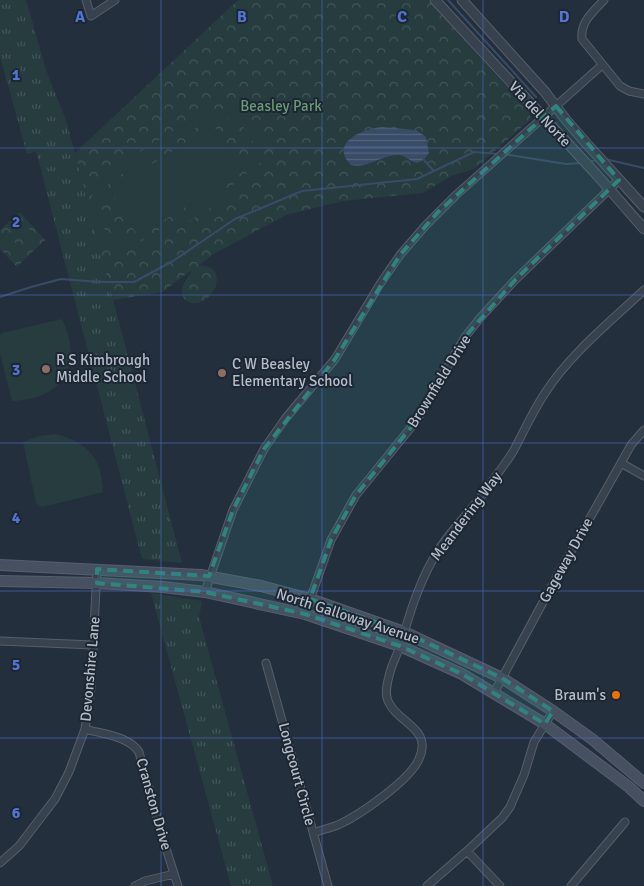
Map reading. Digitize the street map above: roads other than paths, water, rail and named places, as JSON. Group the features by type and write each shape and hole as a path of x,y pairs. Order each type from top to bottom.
{"main road":[{"name":"North Galloway Avenue","path":"3,565 210,576 310,599 404,632 502,678 592,739 642,781"},
{"path":"2,581 3,565"},
{"name":"North Galloway Avenue","path":"2,581 97,583 205,592 305,614 400,646 462,674 545,724 632,789 644,801"},
{"path":"632,789 642,781"}],"street":[{"path":"86,0 91,16 114,0"},
{"name":"Via del Norte","path":"435,0 597,174 644,229"},
{"path":"604,0 584,21 581,31 584,44 620,86 629,91 644,94"},
{"name":"Via del Norte","path":"465,1 546,92 586,143 644,207"},
{"path":"205,592 233,510 264,449 285,419 335,359 400,254 438,212 517,139 602,65"},
{"name":"Brownfield Drive","path":"305,614 331,540 356,495 417,420 466,337 480,318 516,279 619,180"},
{"name":"Meandering Way","path":"313,833 337,826 364,810 406,776 420,758 424,746 420,734 392,708 386,690 390,670 400,646 413,602 428,566 442,544 487,490 512,452 545,393 560,373 580,351 644,290"},
{"name":"Gageway Drive","path":"494,693 631,445 644,430"},
{"path":"621,463 644,476"},
{"name":"Devonshire Lane","path":"0,863 19,846 55,799 69,772 85,730 91,688 97,569"},
{"path":"0,641 93,645"},
{"name":"Longcourt Circle","path":"266,662 328,886"},
{"path":"427,886 467,850 510,807 524,775 534,742 553,711"},
{"name":"Cranston Drive","path":"85,730 126,740 136,746 178,886"},
{"path":"571,886 625,822"},
{"path":"467,850 500,886"},
{"path":"135,886 144,881 174,874"}],"water":[{"path":"382,127 416,130 426,137 429,153 424,159 416,163 402,155 398,155 386,157 369,164 351,165 345,157 346,143 358,134"}],"waterway":[{"path":"448,0 536,97"},
{"path":"0,297 61,279 134,282 173,261 235,219 302,191 417,179 474,152 499,154"},
{"path":"504,154 566,164 581,163"},
{"path":"423,159 434,171"},
{"path":"605,159 644,168"},
{"path":"588,162 598,160"}],"place":[{"name":"R S Kimbrough Middle School","path":"46,369"},
{"name":"C W Beasley Elementary School","path":"222,373"},
{"name":"Braum's","path":"616,695"}],"park label":[{"name":"Beasley Park","path":"281,106"}]}
